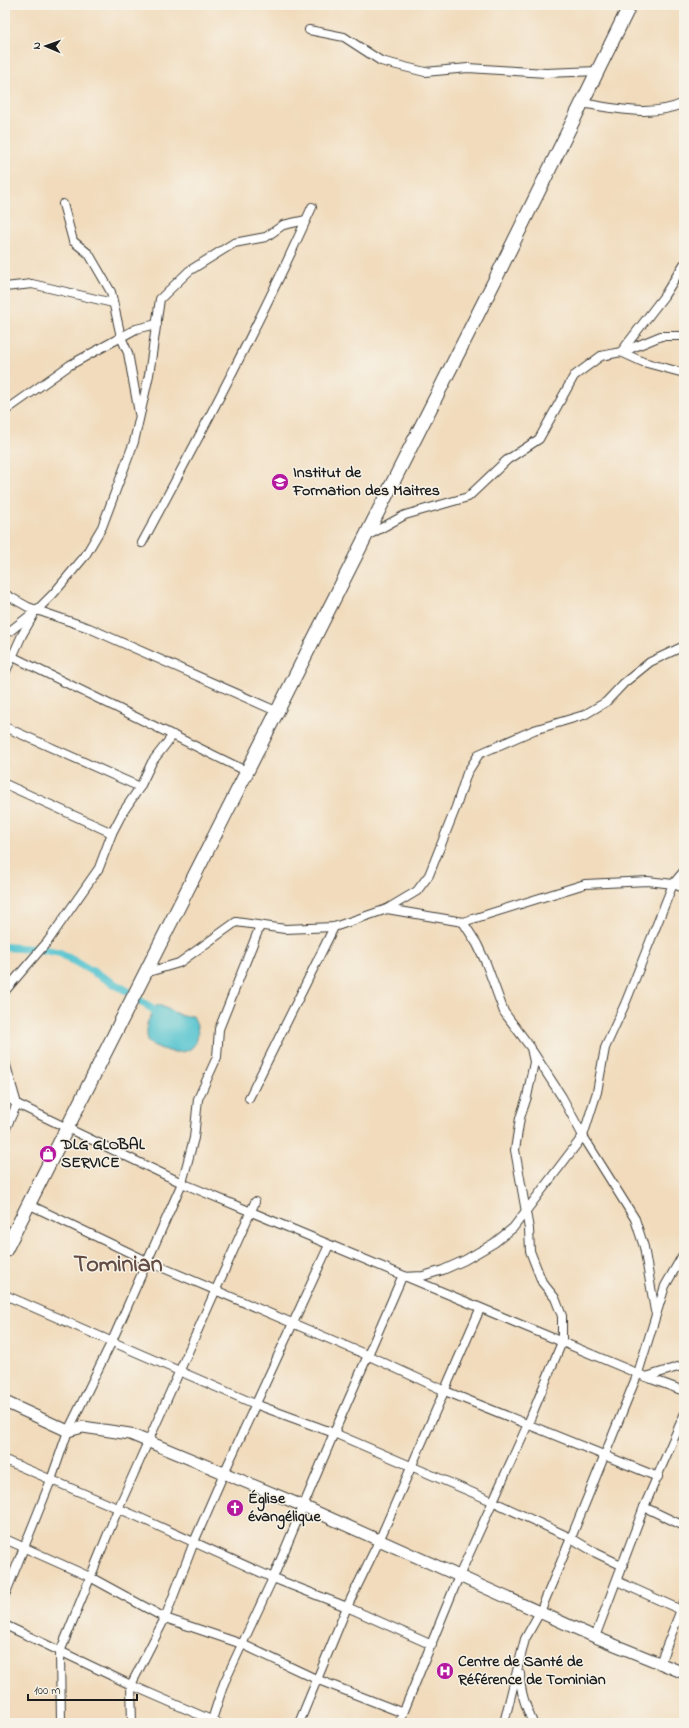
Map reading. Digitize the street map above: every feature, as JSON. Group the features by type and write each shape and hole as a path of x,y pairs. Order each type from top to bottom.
{"main road":[{"path":"5,1251 195,876 276,711 495,280 580,104 630,5"}],"street":[{"path":"309,30 344,37 381,61 425,72 468,68 546,73 598,71"},
{"path":"580,104 647,112 670,109 684,103"},
{"path":"63,204 72,241 89,254 111,292 121,337 128,353 140,415"},
{"path":"142,543 199,438 284,269 312,207"},
{"path":"5,633 10,631 37,610 85,556 102,527 134,442 158,324 160,299 189,271 234,243 266,237 283,226 306,220"},
{"path":"621,352 664,296 684,264"},
{"path":"5,287 32,284 113,303"},
{"path":"5,411 70,365 136,329 158,324"},
{"path":"363,539 405,515 468,497 507,460 539,439 574,376 601,356 621,352 661,336 684,336"},
{"path":"621,352 643,362 684,373"},
{"path":"5,594 37,610 89,628 276,711"},
{"path":"5,673 9,654 37,610"},
{"path":"145,973 179,963 236,922 285,929 334,926 387,909 417,891 429,875 456,807 467,773 479,754 534,730 584,715 606,702 624,683 650,662 684,646"},
{"path":"9,654 246,771"},
{"path":"5,727 140,787"},
{"path":"5,991 48,941 99,868 112,833 140,787 152,762 173,735"},
{"path":"5,784 112,833"},
{"path":"402,1277 422,1276 443,1270 465,1260 494,1243 513,1228 583,1136 597,1092 605,1048 625,1004 673,884 684,871"},
{"path":"387,909 463,922 585,884 648,881 673,884 684,888"},
{"path":"463,922 483,956 504,1012 531,1048 562,1097 583,1136 635,1219 644,1247 656,1314"},
{"path":"5,1595 51,1480 68,1431 112,1341 182,1183 194,1138 198,1099 216,1057 219,1029 260,926"},
{"path":"249,1098 334,926"},
{"path":"399,1723 459,1576 528,1424 562,1342 562,1316 555,1298 542,1282 530,1251 530,1229 515,1150 520,1118 527,1097 534,1062 531,1048"},
{"path":"5,1062 17,1104 5,1130"},
{"path":"5,1095 17,1104 182,1183 402,1277 646,1377 684,1391"},
{"path":"61,1723 60,1652 118,1508 255,1202"},
{"path":"28,1204 147,1261 216,1289 445,1391 658,1478"},
{"path":"132,1723 131,1685 165,1618 194,1542 224,1473 329,1245"},
{"path":"504,1723 519,1668 525,1639 540,1612 638,1373 665,1286 684,1253"},
{"path":"5,1625 60,1652 213,1722 224,1683 273,1578 302,1506 402,1277"},
{"path":"5,1295 255,1404 334,1433 492,1501 571,1538 596,1553 623,1566"},
{"path":"299,1723 347,1607 380,1541 410,1467 445,1391 480,1309"},
{"path":"646,1377 684,1366"},
{"path":"5,1402 68,1431 83,1428 130,1434 302,1506 595,1637 684,1673"},
{"path":"595,1637 644,1507 658,1478 684,1415"},
{"path":"5,1460 118,1508 273,1578 347,1607 432,1645"},
{"path":"644,1507 684,1526"},
{"path":"5,1539 90,1577 165,1618 242,1644 316,1679 403,1713"},
{"path":"617,1581 683,1604 660,1663"},
{"path":"519,1668 520,1687 533,1723"}],"water":[{"path":"157,1004 182,1016 193,1016 198,1033 195,1044 192,1048 187,1051 171,1052 147,1042 147,1023"}],"waterway":[{"path":"5,947 46,950 60,953 127,991"},
{"path":"139,1000 157,1012"}],"place":[{"name":"Institut de Formation des Maitres","path":"280,482"},
{"name":"DLG GLOBAL SERVICE","path":"48,1154"},
{"name":"Église évangélique","path":"235,1508"},
{"name":"Centre de Santé de Référence de Tominian","path":"445,1671"}],"district":[{"name":"Tominian","path":"118,1265"}]}
